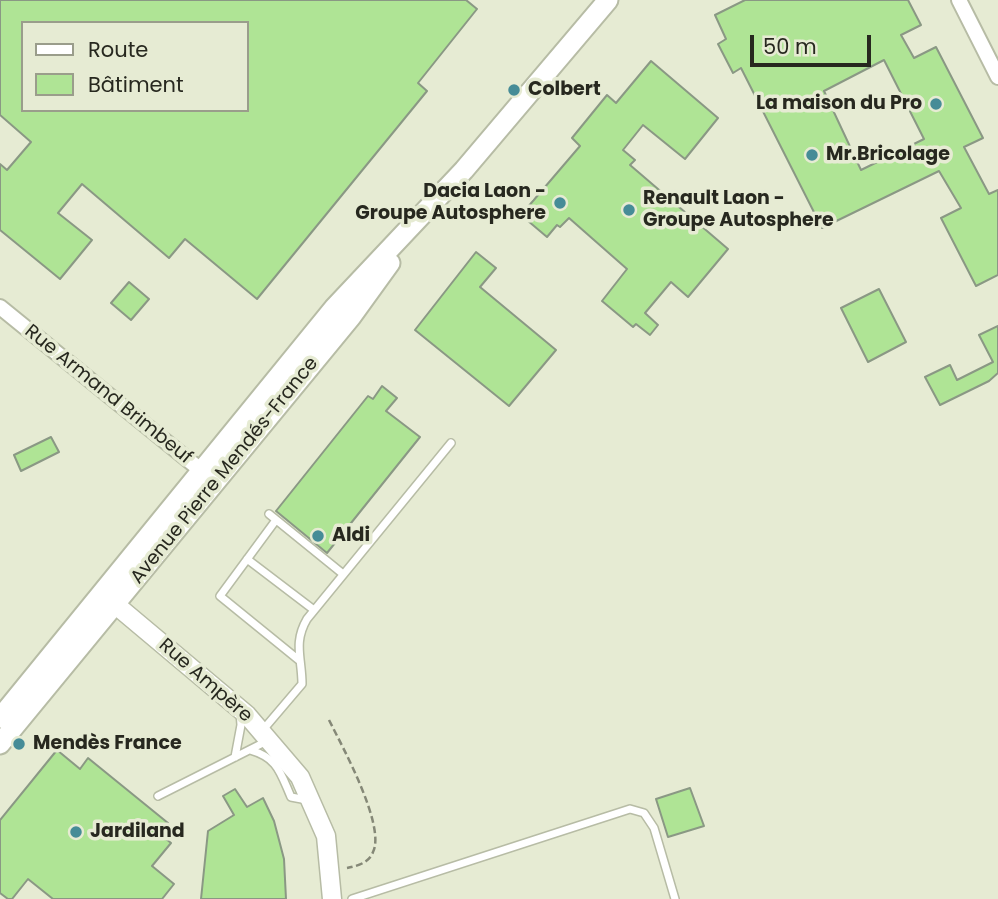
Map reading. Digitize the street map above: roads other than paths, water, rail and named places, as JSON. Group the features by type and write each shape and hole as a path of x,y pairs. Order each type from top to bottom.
{"main road":[{"name":"Avenue Pierre Mendés-France","path":"0,718 105,603 209,477 351,317 442,192 464,170 608,0"},
{"name":"Avenue Pierre Mendés-France","path":"0,744 105,603"}],"street":[{"path":"958,0 998,77"},
{"name":"Rue Armand Brimbeuf","path":"0,307 209,477"},
{"name":"Rue Ampère","path":"105,603 239,708 300,777 326,836 332,899"}],"lane":[{"path":"158,796 249,750 265,736 302,684 300,632 314,610 451,443"},
{"path":"300,661 220,596 273,517 344,575"},
{"path":"247,558 314,610"},
{"path":"235,757 241,725 239,708"},
{"path":"249,750 266,755 279,771 291,797 311,801"},
{"path":"352,899 630,809 644,813 654,828 675,899"}],"place":[{"name":"Colbert","path":"514,90"},
{"name":"La maison du Pro","path":"936,104"},
{"name":"Mr.Bricolage","path":"812,155"},
{"name":"Dacia Laon - Groupe Autosphere","path":"560,203"},
{"name":"Renault Laon - Groupe Autosphere","path":"629,210"},
{"name":"Aldi","path":"318,536"},
{"name":"Mendès France","path":"19,744"},
{"name":"Jardiland","path":"76,832"}]}
